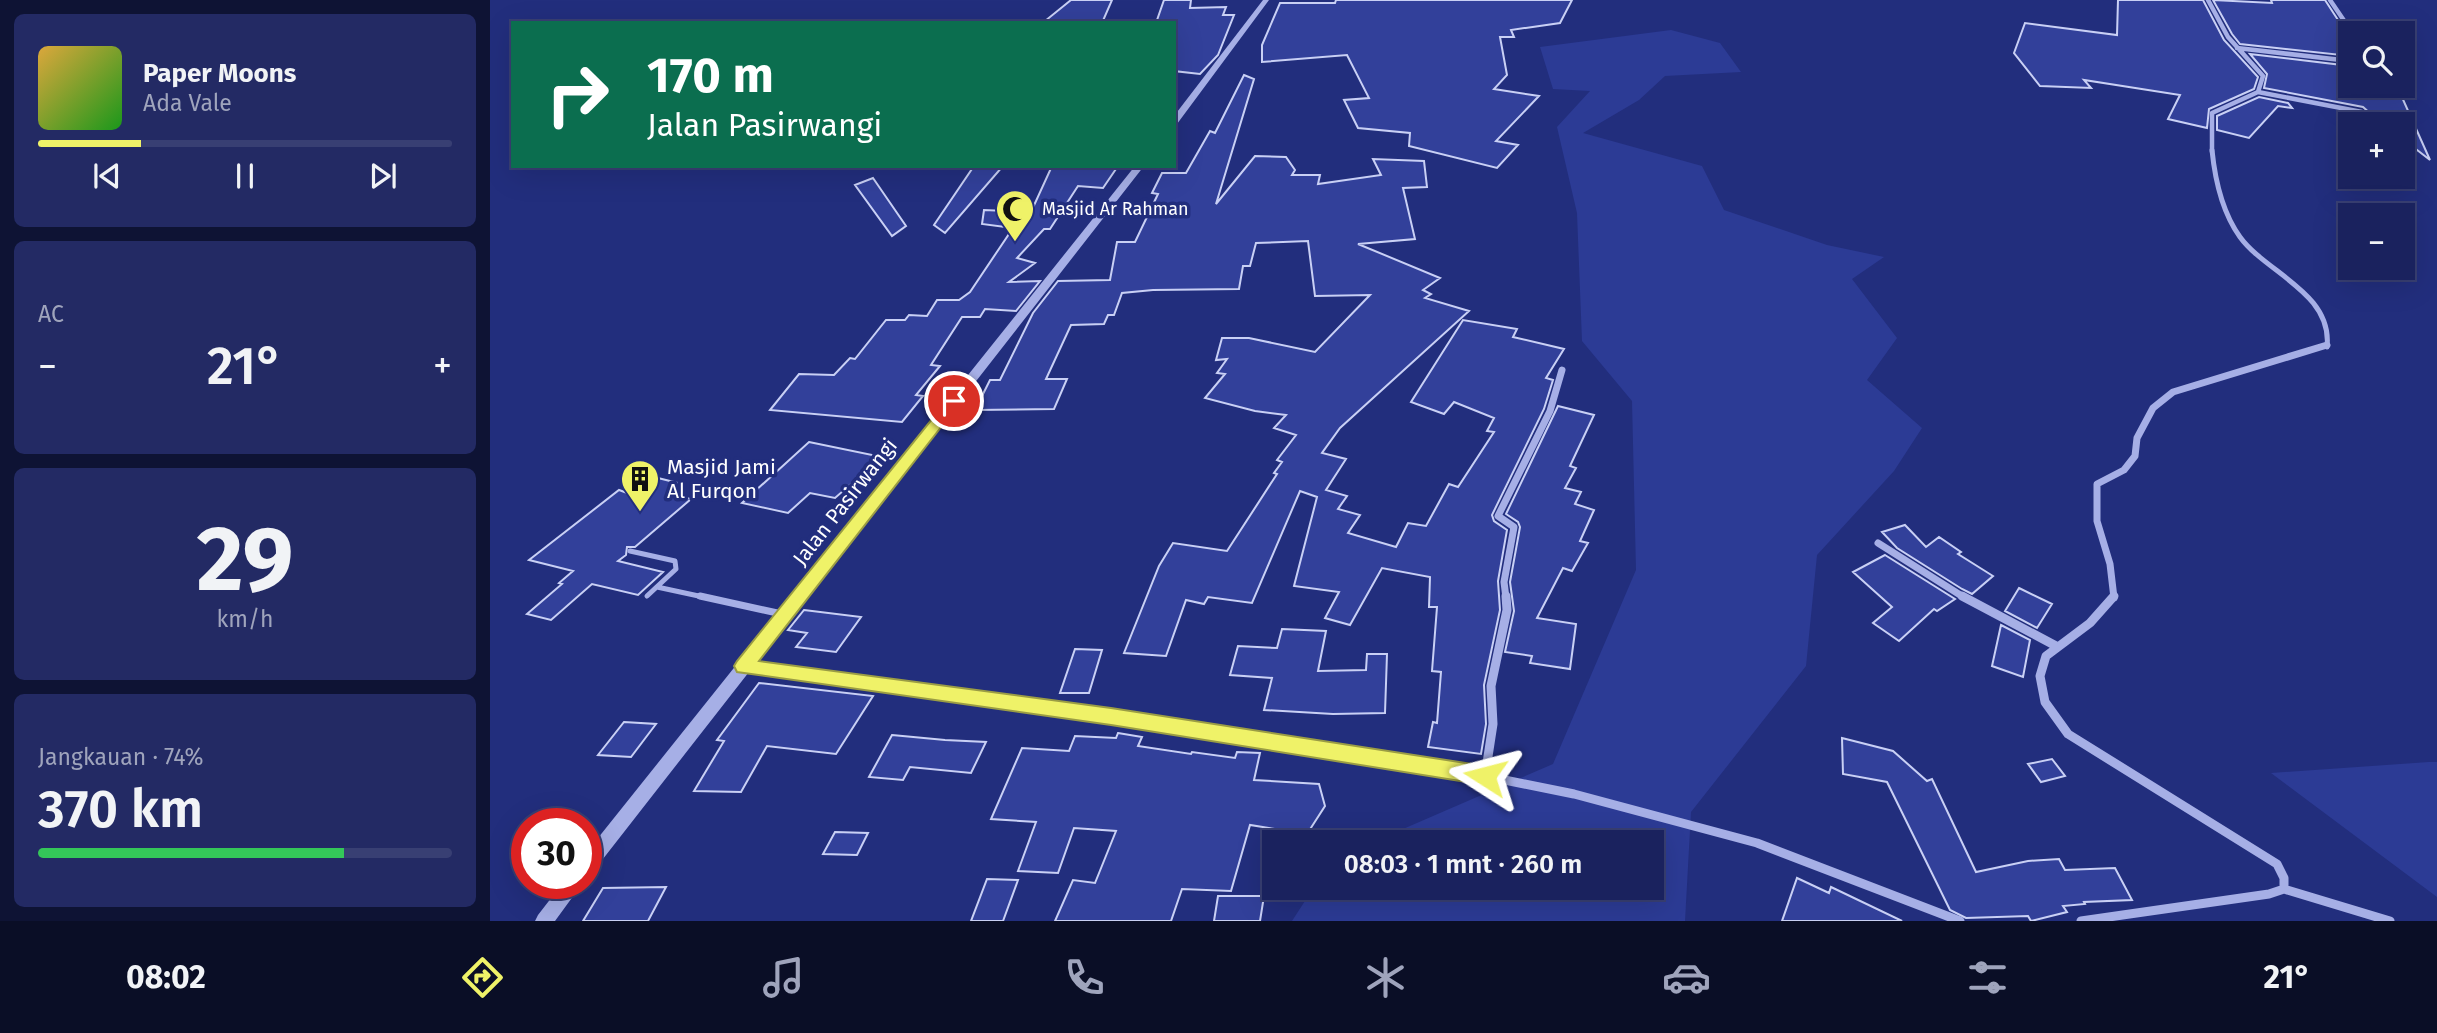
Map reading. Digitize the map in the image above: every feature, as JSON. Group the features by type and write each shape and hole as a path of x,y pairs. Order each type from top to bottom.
{"street":[{"path":"1176,119 1266,0"},
{"path":"2208,0 2228,37 2263,76 2258,92"},
{"path":"2330,0 2344,21"},
{"path":"2237,48 2338,60"},
{"path":"2284,889 2284,878 2277,864 2068,734 2045,702 2040,676 2046,656 2090,623 2114,599 2109,564 2096,521 2097,484 2124,470 2135,456 2137,438 2153,408 2173,393 2327,346 2330,338 2320,315 2289,278 2240,239 2228,218 2211,157 2208,132 2212,113 2258,92 2362,111"},
{"name":"Jalan Pasirwangi","path":"602,847 1138,168"},
{"path":"1485,776 1493,724 1491,686 1507,610 1504,582 1514,527 1497,516 1550,411 1562,370"},
{"path":"1878,543 1965,598 2058,647"},
{"path":"744,666 1107,715 1485,776 1574,794 1757,844 1960,921"},
{"path":"2081,921 2269,894 2284,889 2390,921"},
{"path":"544,921 561,899"}],"lane":[{"path":"630,551 675,561 676,569 647,596"},
{"path":"657,587 785,615"}],"shaded area":[{"path":"1671,30 1720,43 1741,72 1665,76 1639,100 1583,133 1702,166 1724,210 1827,245 1884,257 1852,279 1897,338 1867,380 1922,428 1894,471 1817,555 1806,666 1691,812 1685,921 1292,921 1306,900 1664,900 1664,830 1401,830 1553,764 1636,570 1632,401 1582,341 1577,213 1557,127 1590,91 1553,89 1540,47"},
{"path":"2429,762 2437,762 2437,897 2271,773"}],"building":[{"path":"1071,0 1112,0 1103,21 1045,21"},
{"path":"1164,0 1191,0 1190,8 1226,7 1223,15 1234,15 1218,55 1200,74 1176,71 1176,21 1157,21"},
{"path":"1336,0 1572,0 1560,23 1511,30 1514,37 1500,37 1507,75 1494,89 1539,96 1496,141 1518,145 1497,168 1409,146 1410,133 1358,128 1344,100 1369,98 1347,55 1262,62 1262,45 1280,3 1335,3"},
{"path":"2118,0 2203,0 2224,40 2258,77 2254,89 2209,109 2207,128 2168,119 2180,95 2084,80 2091,88 2040,86 2014,53 2025,23 2117,35"},
{"path":"2213,0 2272,3 2271,0 2325,0 2339,21 2338,55 2240,44"},
{"path":"2250,54 2338,65 2338,98 2402,98 2409,112 2369,112 2363,107 2264,88 2267,74"},
{"path":"1244,75 1254,79 1216,204 1255,156 1286,157 1295,170 1292,175 1320,175 1318,184 1381,175 1373,159 1424,161 1427,187 1403,188 1415,239 1358,244 1440,278 1423,290 1431,294 1425,298 1469,311 1340,428 1322,453 1346,459 1326,490 1347,496 1338,509 1360,515 1348,533 1396,547 1408,523 1426,526 1449,484 1458,487 1494,432 1487,431 1494,418 1454,402 1444,414 1411,402 1463,320 1517,329 1513,337 1564,349 1546,378 1553,380 1544,409 1492,515 1494,521 1507,530 1498,581 1500,610 1484,685 1486,724 1481,754 1428,747 1433,722 1437,723 1441,672 1432,671 1437,607 1429,607 1430,577 1382,568 1350,625 1325,618 1339,592 1294,586 1317,497 1300,491 1252,603 1208,597 1204,604 1186,600 1166,656 1124,653 1159,566 1173,543 1227,551 1277,474 1274,473 1282,462 1277,460 1296,435 1274,428 1286,415 1255,411 1205,398 1225,374 1217,373 1227,359 1216,360 1222,338 1249,338 1315,352 1370,295 1315,296 1308,241 1256,243 1250,266 1243,266 1239,289 1122,293 1114,315 1108,315 1104,324 1071,325 1046,379 1067,379 1054,409 975,410 990,380 1000,380 1033,313 1058,281 1110,280 1117,242 1135,242 1158,194 1152,193 1162,173 1186,173 1210,131 1215,133"},
{"path":"2259,97 2288,103 2292,108 2278,106 2249,138 2217,130 2217,116"},
{"path":"2415,126 2430,160 2415,148"},
{"path":"973,168 1001,168 945,233 934,225"},
{"path":"1051,168 1117,168 1103,188 1078,186 1050,229 1044,229 1017,258 1035,263 1009,282 1040,281 1016,311 985,309 980,317 962,317 931,365 940,366 916,395 923,396 902,422 770,410 799,374 834,375 850,358 855,359 886,320 905,320 909,315 927,316 937,300 959,300 970,292 1013,228 982,224 984,210 1031,212"},
{"path":"873,178 906,226 892,236 855,185"},
{"path":"1558,406 1594,415 1570,466 1576,468 1565,488 1581,492 1575,504 1594,510 1580,541 1588,543 1572,571 1563,568 1537,618 1576,624 1570,669 1530,663 1532,656 1505,652 1514,611 1510,582 1520,527 1518,522 1506,514"},
{"path":"809,442 882,457 835,498 810,493 788,513 742,503"},
{"path":"658,478 682,484 670,494 691,499 635,547 627,547 626,555 618,561 663,572 638,595 592,584 551,620 527,614 573,571 529,560 619,490 630,494 639,486 646,488"},
{"path":"1905,525 1926,547 1939,537 1961,552 1958,554 1993,576 1972,594 1962,589 1897,548 1882,532"},
{"path":"1885,555 1955,599 1937,611 1934,609 1899,641 1873,623 1892,607 1853,572"},
{"path":"2019,588 2052,604 2037,628 2005,611"},
{"path":"804,610 861,617 836,652 796,647 807,633 788,630"},
{"path":"2001,625 2030,640 2023,677 1992,666"},
{"path":"1282,629 1326,631 1318,671 1366,670 1367,654 1387,654 1385,713 1333,714 1264,710 1272,678 1230,675 1238,646 1277,648"},
{"path":"1075,649 1102,650 1089,693 1060,693"},
{"path":"759,683 873,696 836,754 767,746 741,792 694,791 724,741 717,740"},
{"path":"624,722 656,724 631,757 598,755"},
{"path":"1118,733 1142,737 1138,746 1191,754 1235,758 1237,752 1260,753 1254,780 1319,784 1325,806 1310,830 1282,830 1250,825 1231,891 1182,889 1171,921 1055,921 1073,880 1095,883 1116,831 1074,828 1058,873 1018,871 1036,822 991,819 1022,748 1069,751 1075,736 1116,738"},
{"path":"892,735 986,742 971,773 910,767 903,780 869,777"},
{"path":"1842,738 1893,751 1927,781 1932,779 1976,872 2028,861 2059,859 2065,870 2115,868 2132,900 2084,902 2085,904 2063,906 2067,912 2031,921 2028,916 1966,918 1950,910 1887,782 1843,774"},
{"path":"2052,759 2065,776 2041,782 2028,764"},
{"path":"835,832 868,833 857,855 823,854"},
{"path":"1797,878 1829,893 1831,887 1902,921 1782,921"},
{"path":"987,879 1018,880 1003,921 971,921"},
{"path":"666,887 648,921 583,921 596,899 602,899 603,888"},
{"path":"1218,896 1262,896 1260,921 1214,921"}],"place":[{"name":"Masjid Ar Rahman","path":"1015,243"},
{"name":"Masjid Jami Al Furqon","path":"640,513"}],"route":[{"path":"954,401 744,666 1111,716 1485,776"}]}
